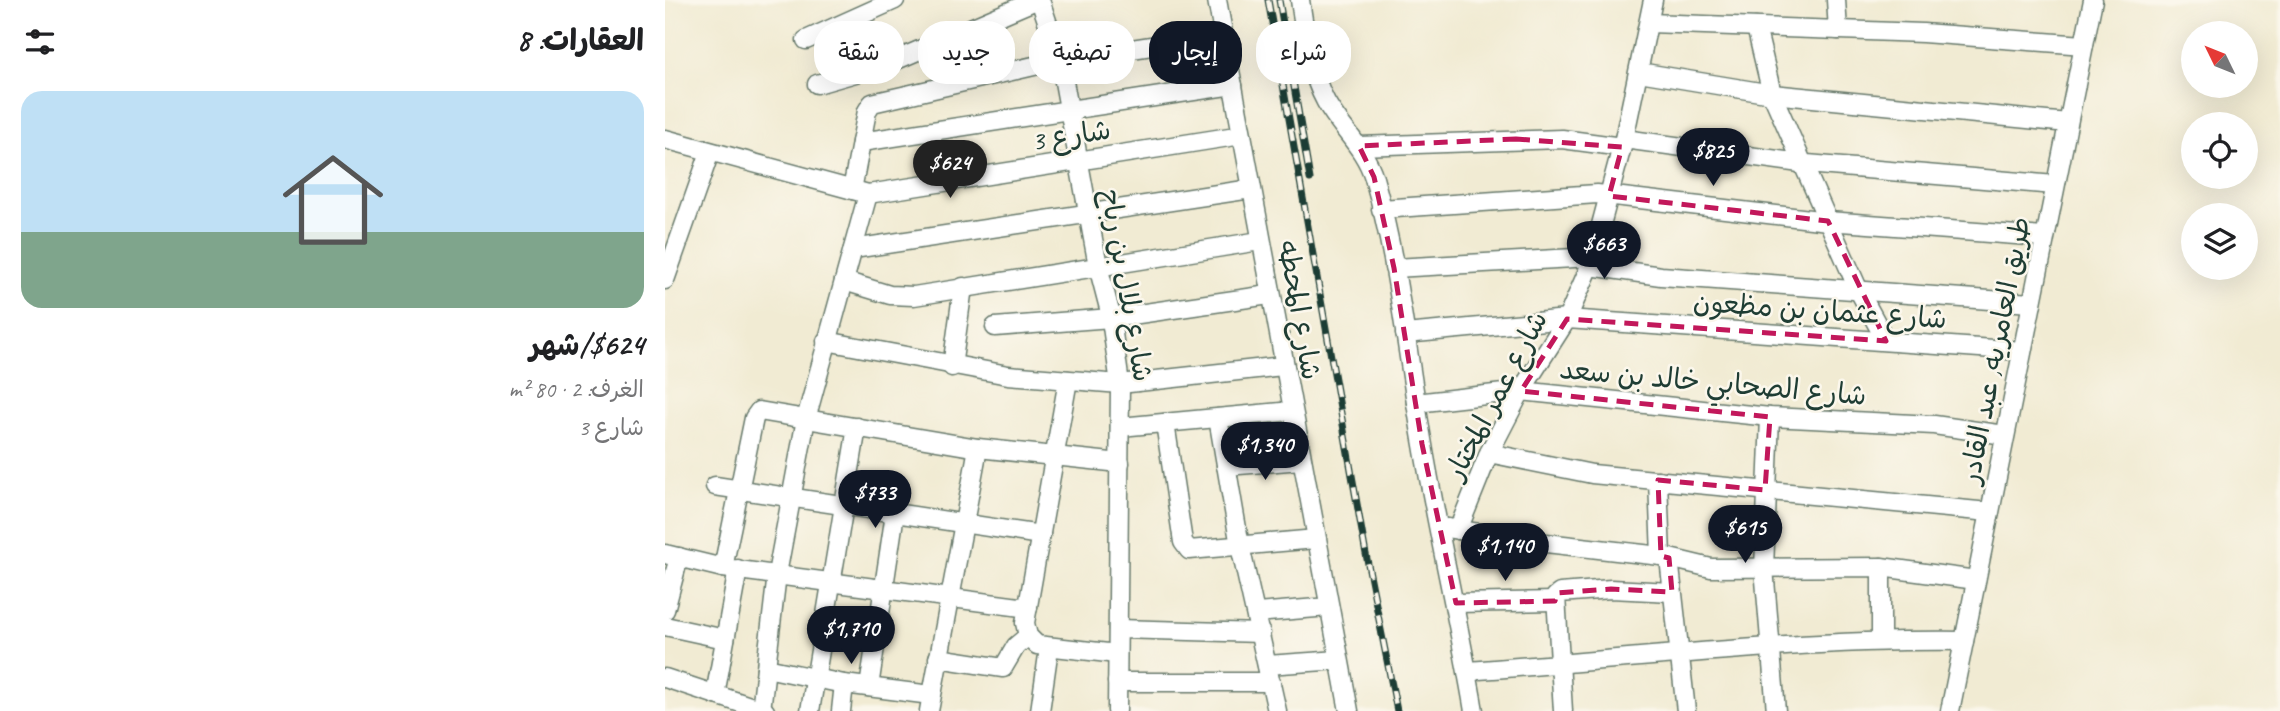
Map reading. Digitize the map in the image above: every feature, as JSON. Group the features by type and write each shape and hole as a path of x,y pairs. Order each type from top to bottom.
{"street":[{"path":"806,40 895,0"},
{"path":"904,57 1038,0"},
{"name":"شارع بلال بن رباح","path":"1038,0 1046,21"},
{"name":"شارع المحطه","path":"1217,0 1221,21"},
{"path":"1300,0 1318,83 1334,115 1359,146 1374,177 1394,268 1416,403 1449,528 1456,603 1474,711"},
{"name":"شارع عمر المختار","path":"1449,528 1521,391 1567,319 1591,262 1623,143 1653,0"},
{"path":"1836,0 1837,30"},
{"name":"طريق العامريه, عبد القادر","path":"1950,711 2093,0"},
{"path":"1649,23 1837,30 2084,45"},
{"path":"1756,27 1772,94 1859,291 1886,341"},
{"path":"665,678 763,710 777,574 806,418 853,249 860,192 861,142 867,111 872,103 1029,67"},
{"path":"1639,72 1772,94 2068,123"},
{"name":"شارع بلال بن رباح","path":"1064,84 1098,266 1111,318 1120,384 1117,711"},
{"path":"861,142 1233,85"},
{"name":"شارع المحطه","path":"1233,85 1269,295 1349,711"},
{"name":"شارع 3","path":"665,139 860,192 1242,135"},
{"path":"1359,146 1562,139 2055,185"},
{"path":"665,280 710,152"},
{"path":"853,249 1251,189"},
{"path":"1381,209 1586,194 1828,221 2045,237"},
{"path":"844,281 890,295 914,296 1260,241"},
{"path":"1394,268 1591,262 1661,276 2031,303"},
{"path":"952,367 963,287"},
{"path":"995,327 1111,318 1269,295"},
{"name":"شارع عثمان بن مظعون","path":"1405,334 1567,319 2022,351"},
{"path":"826,341 952,367 1120,384 1283,366"},
{"path":"1068,380 1025,623 1028,636 1037,645 1117,654"},
{"name":"شارع الصحابي خالد بن سعد","path":"1416,403 1521,391 1770,417 1934,425 2005,435"},
{"path":"715,695 725,639 739,490 756,414 764,411 978,448 1120,463"},
{"path":"1120,427 1291,411"},
{"path":"1770,417 1764,568 1776,711"},
{"path":"1218,418 1240,546 1277,711"},
{"path":"1165,423 1185,547 1193,551 1316,539"},
{"path":"810,711 817,679 829,580 857,427"},
{"path":"766,668 869,687 930,703 978,448"},
{"path":"1489,453 1567,470 1989,512"},
{"path":"1227,467 1301,460"},
{"path":"1657,480 1686,711"},
{"path":"715,486 1041,535"},
{"path":"869,687 895,513"},
{"path":"1449,528 1537,542 1665,557 1711,568 1881,567 1976,580"},
{"path":"665,610 672,556 730,569 1028,608"},
{"path":"1881,567 1881,640"},
{"path":"1563,711 1555,601 1560,593 1672,592"},
{"path":"1456,603 1555,601"},
{"path":"1257,613 1329,607"},
{"path":"665,626 725,639"},
{"path":"1118,629 1261,633"},
{"path":"937,658 1003,668 1016,646 1028,636"},
{"path":"1468,671 1770,645 1881,640 1964,641"},
{"path":"1040,711 1049,648"},
{"path":"1117,682 1269,673 1339,660"},
{"path":"841,711 844,684"}],"highlighted area":[{"path":"1516,139 1622,147 1609,196 1828,221 1886,341 1567,319 1521,391 1770,417 1765,490 1658,480 1661,556 1669,558 1672,592 1611,589 1557,593 1555,601 1456,603 1422,444 1394,268 1374,177 1359,146"}],"railway":[{"path":"1268,0 1365,549 1397,711"},
{"path":"1279,0 1310,179"}]}
